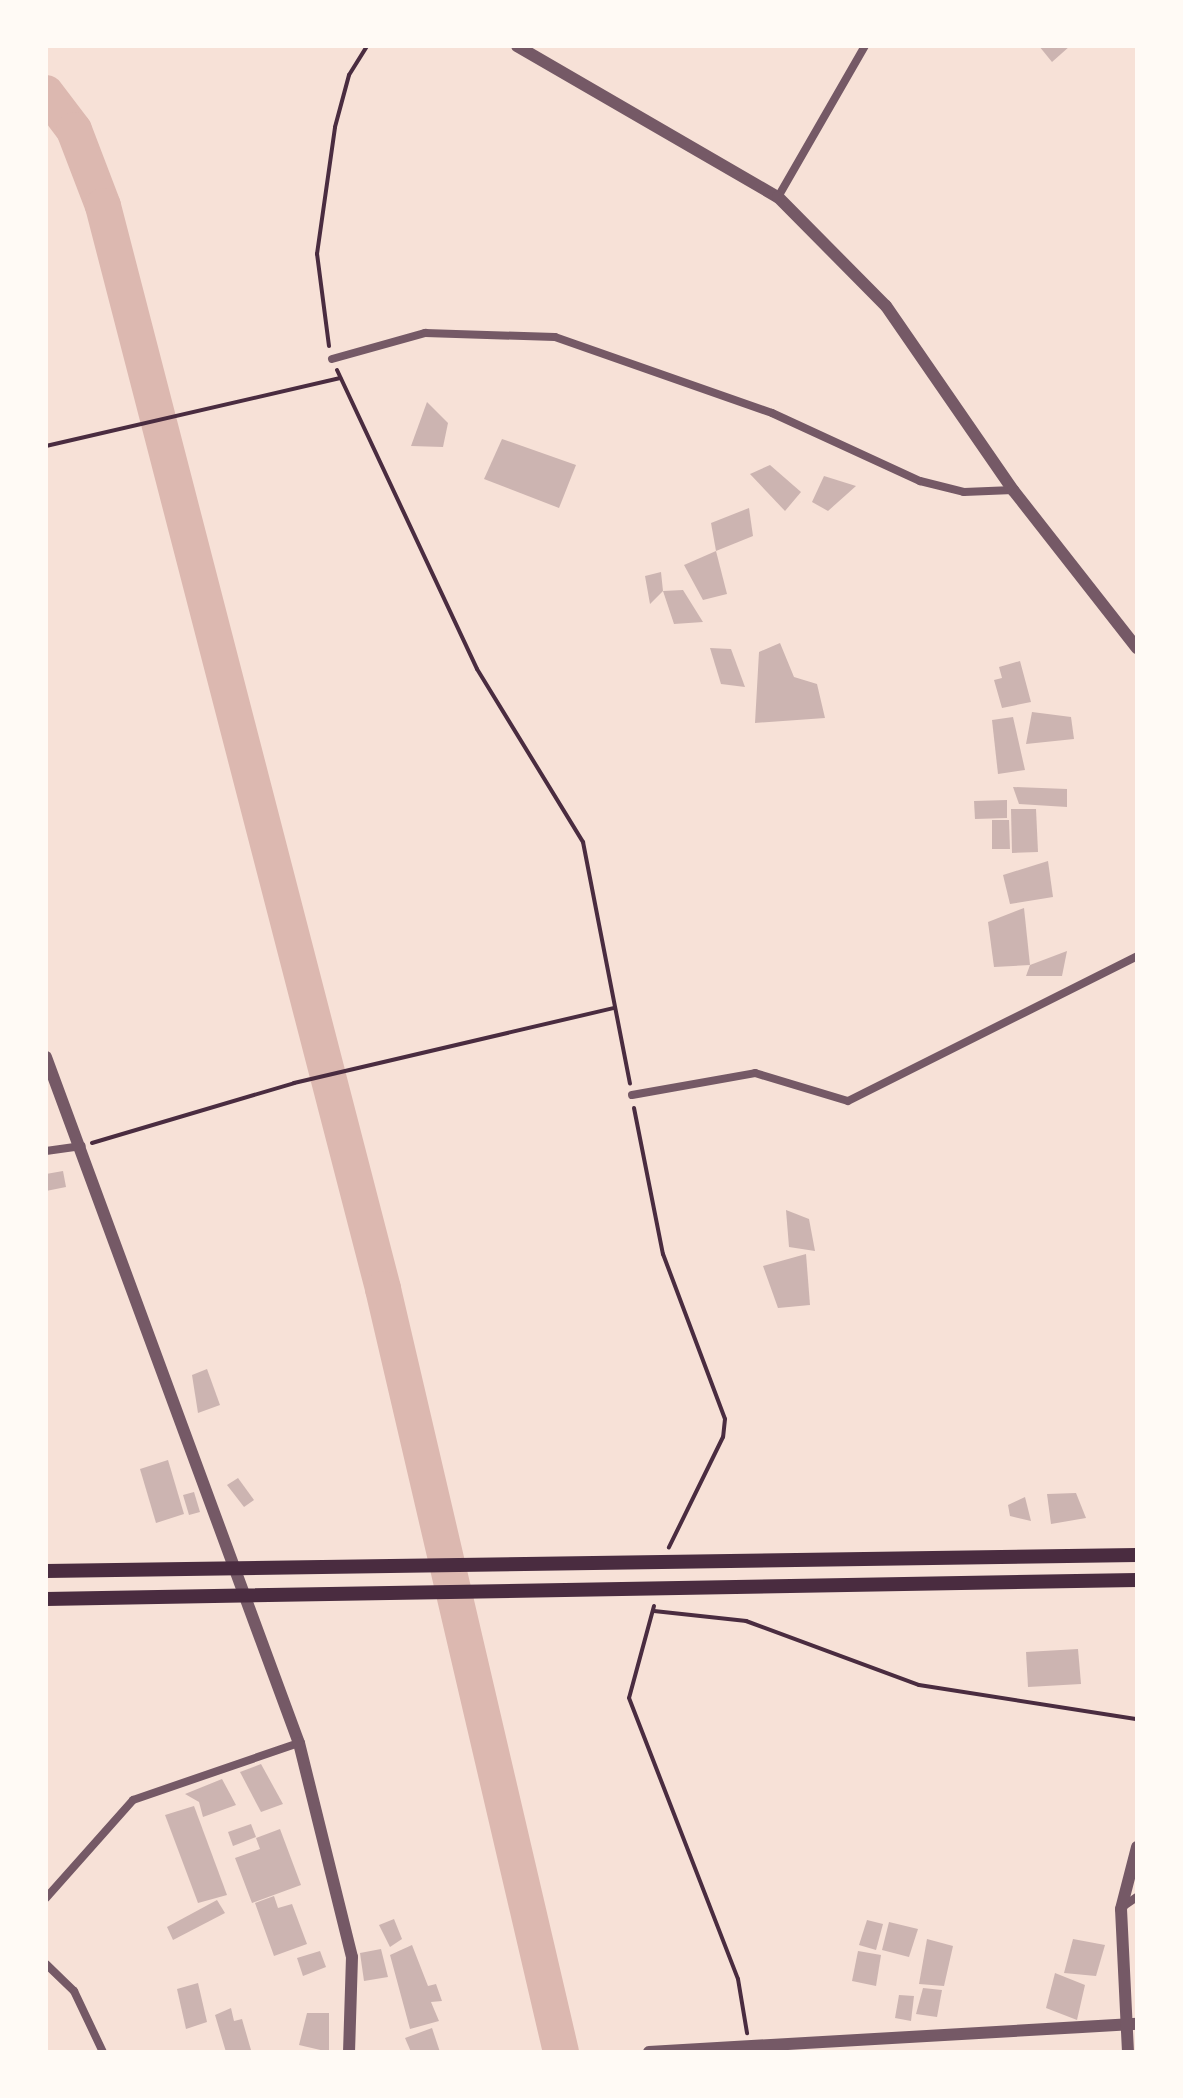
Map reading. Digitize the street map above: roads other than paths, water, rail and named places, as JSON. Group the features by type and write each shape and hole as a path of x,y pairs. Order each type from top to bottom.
{"main road":[{"path":"46,1571 1137,1555"},
{"path":"46,1599 1137,1580"}],"street":[{"path":"517,46 778,197 886,306 1013,490 1136,643"},
{"path":"778,197 865,46"},
{"path":"332,359 425,333 555,337 772,413 879,467 964,492 1013,490"},
{"path":"632,1095 755,1073 848,1101 1137,956"},
{"path":"46,1057 82,1145 248,1594 299,1743 352,1957 349,2052"},
{"path":"46,1151 82,1145"},
{"path":"46,1898 133,1800 299,1743"},
{"path":"1128,2052 1131,2024 1121,1909 1137,1847"},
{"path":"1121,1909 1137,1897"},
{"path":"46,1964 74,1991 103,2052"},
{"path":"649,2052 1131,2024"}],"waterway":[{"path":"46,93 74,130 103,206 383,1289 561,2052"}]}
